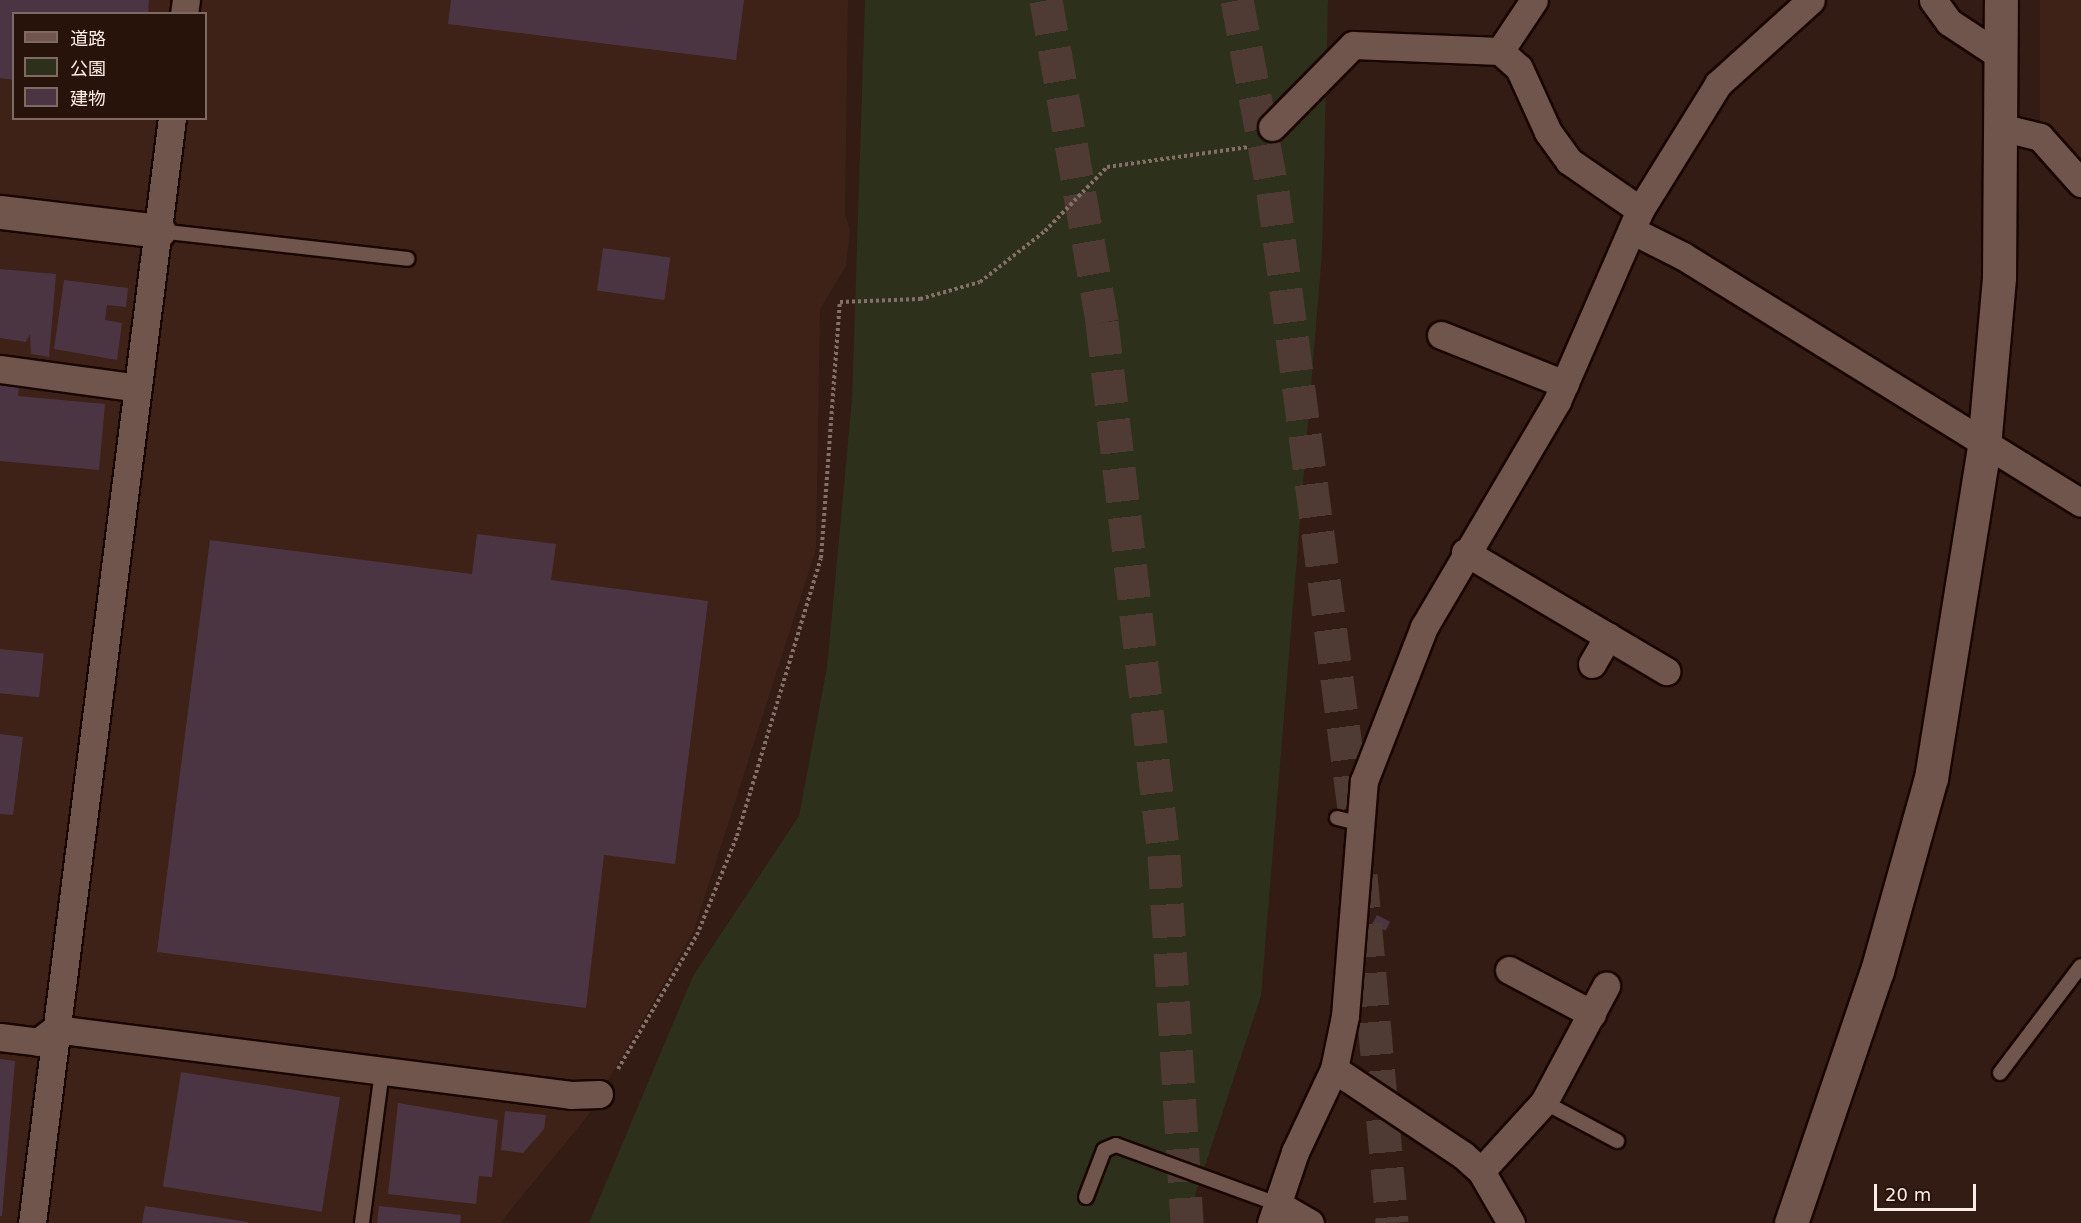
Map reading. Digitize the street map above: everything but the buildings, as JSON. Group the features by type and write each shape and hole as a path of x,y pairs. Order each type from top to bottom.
{"street":[{"path":"1500,51 1534,0"},
{"path":"1310,1223 1274,1213 1334,1069 1345,1016 1347,820 1364,781 1397,722 1424,627 1565,384 1637,220 1718,84 1811,0"},
{"path":"1933,0 1949,21 2002,57"},
{"path":"1791,1223 1877,971 1931,778 1984,446 2004,128 2001,0"},
{"path":"1272,127 1353,45 1500,51 1520,68 1548,132 1569,161 1683,256 1984,446 2081,503"},
{"path":"32,1223 172,120"},
{"path":"2004,128 2040,137 2081,183"},
{"path":"0,212 159,231"},
{"path":"1441,335 1565,384"},
{"path":"0,369 138,388"},
{"path":"1466,552 1666,671"},
{"path":"1592,664 1608,636"},
{"path":"1509,970 1592,1014"},
{"path":"1481,1171 1544,1102 1606,986"},
{"path":"0,1038 38,1042 56,1029 382,1071 599,1094"},
{"path":"1334,1069 1481,1171 1511,1223"}],"lane":[{"path":"159,231 407,259"},
{"path":"2000,1073 2081,966"},
{"path":"362,1223 382,1071"},
{"path":"1544,1102 1617,1141"},
{"path":"1086,1197 1104,1150 1116,1145 1274,1213"}],"path":[{"path":"599,1094 639,1041 697,935 737,836 821,558 840,302 920,299 980,282 1045,231 1107,167 1250,147 1272,127"}],"shaded area":[{"path":"0,0 848,0 845,214 850,230 846,266 820,309 816,549 694,930 589,1114 500,1223 0,1223"},
{"path":"2040,0 2081,0 2081,169 2040,121"}],"green space":[{"path":"865,0 1328,0 1322,253 1261,996 1186,1223 589,1223 693,976 799,816 827,667 852,400"}],"tunnel":[{"path":"1046,0 1102,322 1164,855 1187,1223"},
{"path":"1237,0 1273,192 1356,823"},
{"path":"1361,875 1392,1223"}]}
